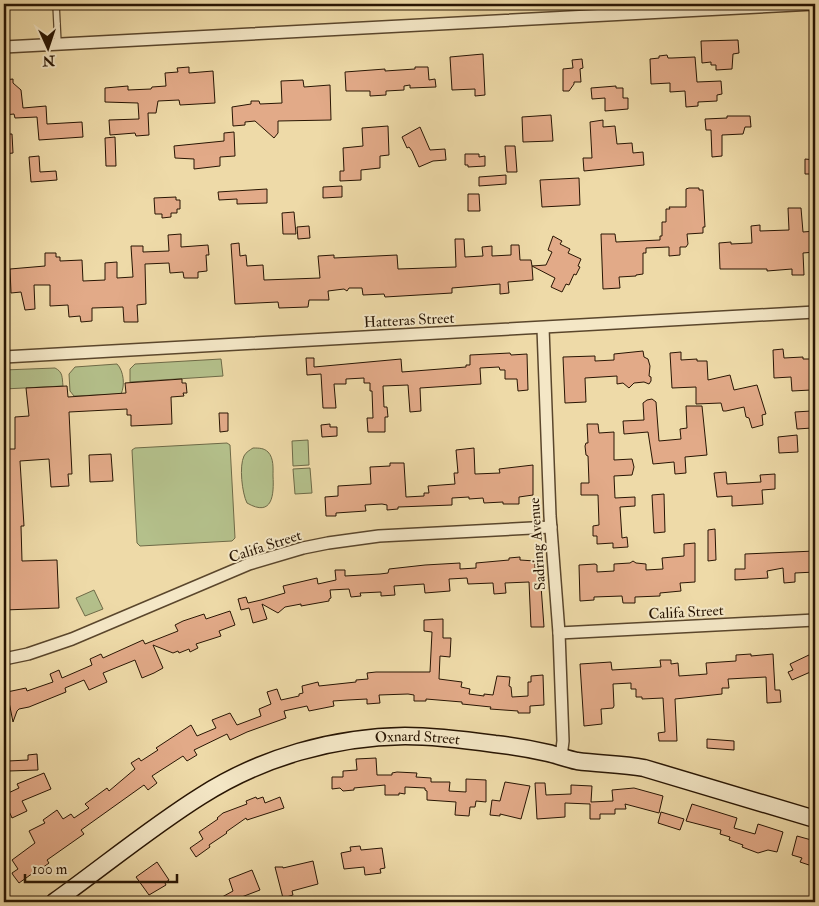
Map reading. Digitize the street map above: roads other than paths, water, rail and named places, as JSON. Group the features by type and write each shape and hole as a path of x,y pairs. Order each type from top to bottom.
{"street":[{"path":"4,47 815,4"},
{"name":"Hatteras Street","path":"4,357 815,312"},
{"name":"Sadring Avenue","path":"543,328 551,527 563,741 561,757"},
{"name":"Califa Street","path":"4,660 72,639 249,564 303,548 379,536 551,527"},
{"name":"Califa Street","path":"558,633 815,620"},
{"name":"Oxnard Street","path":"54,902 202,795 238,775 297,752 325,744 363,738 406,736 497,744 549,753 576,761 624,764 644,768 815,819"}],"lane":[{"path":"56,4 58,44"}]}
